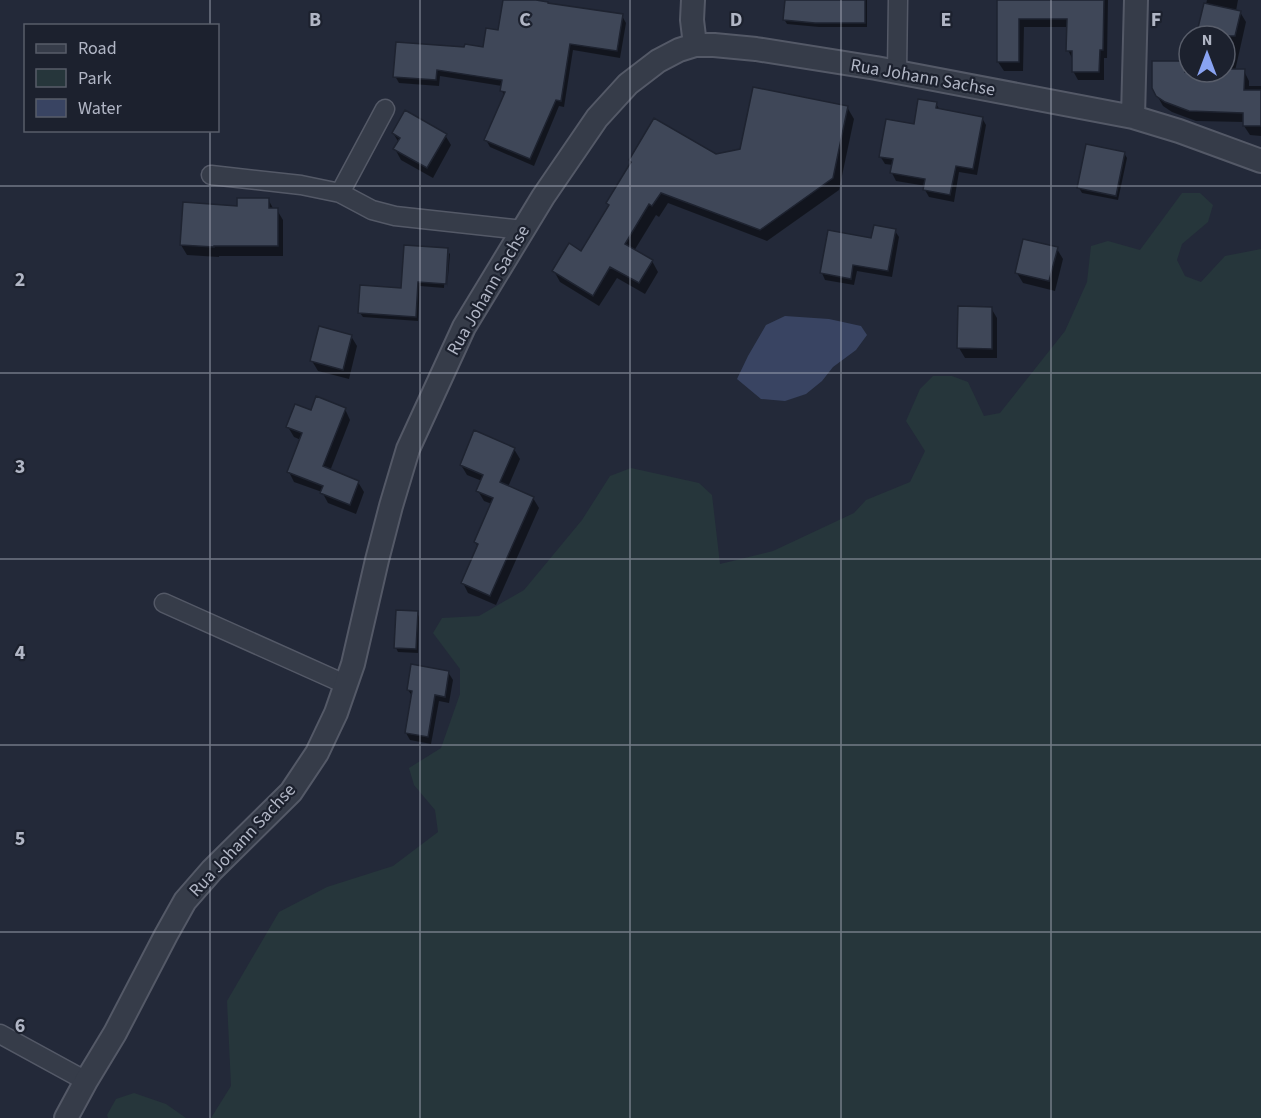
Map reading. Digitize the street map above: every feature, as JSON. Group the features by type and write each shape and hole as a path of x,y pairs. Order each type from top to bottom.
{"street":[{"path":"693,0 692,20 695,45"},
{"path":"897,0 897,72"},
{"path":"1133,117 1136,0"},
{"name":"Rua Johann Sachse","path":"66,1118 115,1033 185,901 212,870 291,792 317,753 336,713 353,664 391,507 408,449 464,327 543,197 597,118 628,84 658,61 695,45 756,49 897,72 1133,117 1179,130 1261,161"},
{"path":"340,193 385,110"},
{"path":"211,175 301,184 340,193 372,210 395,216 522,230"},
{"path":"164,603 346,685"},
{"path":"0,1034 86,1081"}],"green space":[{"path":"1182,193 1200,193 1213,205 1208,222 1182,244 1177,260 1185,276 1201,282 1225,256 1261,249 1261,1118 211,1118 231,1086 227,1001 279,912 327,887 393,866 438,832 435,810 414,785 409,768 441,748 460,694 460,669 433,633 442,618 479,616 524,590 582,520 610,476 631,468 699,483 712,495 720,564 773,551 854,513 866,500 910,482 925,451 906,421 920,389 933,376 952,376 968,382 984,416 1000,413 1065,331 1087,282 1091,246 1108,241 1140,250"},
{"path":"134,1093 166,1104 186,1118 108,1118 107,1115 116,1099"}],"water":[{"path":"785,316 829,319 861,326 867,335 856,350 833,367 822,381 806,394 785,401 761,399 737,379 766,325"}],"building":[{"path":"503,0 536,0 623,14 617,51 570,44 561,101 556,100 530,159 484,140 505,92 500,91 502,80 437,70 436,80 393,77 396,42 464,47 465,44 483,47 486,28 498,30"},
{"path":"785,0 865,0 865,23 815,23 783,20"},
{"path":"997,0 1104,0 1103,50 1100,50 1099,72 1072,72 1072,51 1066,51 1067,19 1019,19 1019,62 997,62"},
{"path":"1204,3 1241,11 1237,28 1237,24 1199,24"},
{"path":"1152,61 1177,61 1177,84 1237,84 1237,69 1245,69 1244,90 1261,90 1261,126 1243,126 1243,113 1189,111 1165,102 1156,96 1152,88"},
{"path":"753,87 848,106 833,178 760,230 661,193 652,206 649,204 625,244 653,260 639,283 610,267 593,296 552,271 569,243 581,251 609,205 606,203 654,118 716,154 740,149"},
{"path":"918,99 937,102 936,108 983,117 973,169 956,166 950,195 923,190 925,179 890,173 893,159 879,157 886,119 914,124"},
{"path":"405,110 447,134 427,168 393,149 400,138 392,133"},
{"path":"1086,144 1125,152 1116,196 1077,188"},
{"path":"237,198 269,198 269,208 278,208 278,246 180,245 183,202 237,206"},
{"path":"874,225 896,229 888,271 853,265 851,279 820,273 828,230 871,238"},
{"path":"1023,239 1058,247 1049,281 1015,273"},
{"path":"404,245 448,248 446,284 418,282 416,317 358,313 360,285 401,288"},
{"path":"958,306 992,307 992,349 957,348"},
{"path":"319,326 352,335 343,370 310,361"},
{"path":"316,396 346,408 323,466 359,481 350,505 320,493 323,486 287,472 302,433 286,427 295,404 311,410"},
{"path":"474,430 515,448 500,482 534,497 490,596 461,583 478,544 474,542 493,498 476,491 483,475 460,465"},
{"path":"396,610 418,611 416,649 394,648"},
{"path":"411,664 449,671 445,697 435,695 428,737 405,733 412,691 407,690"}]}
